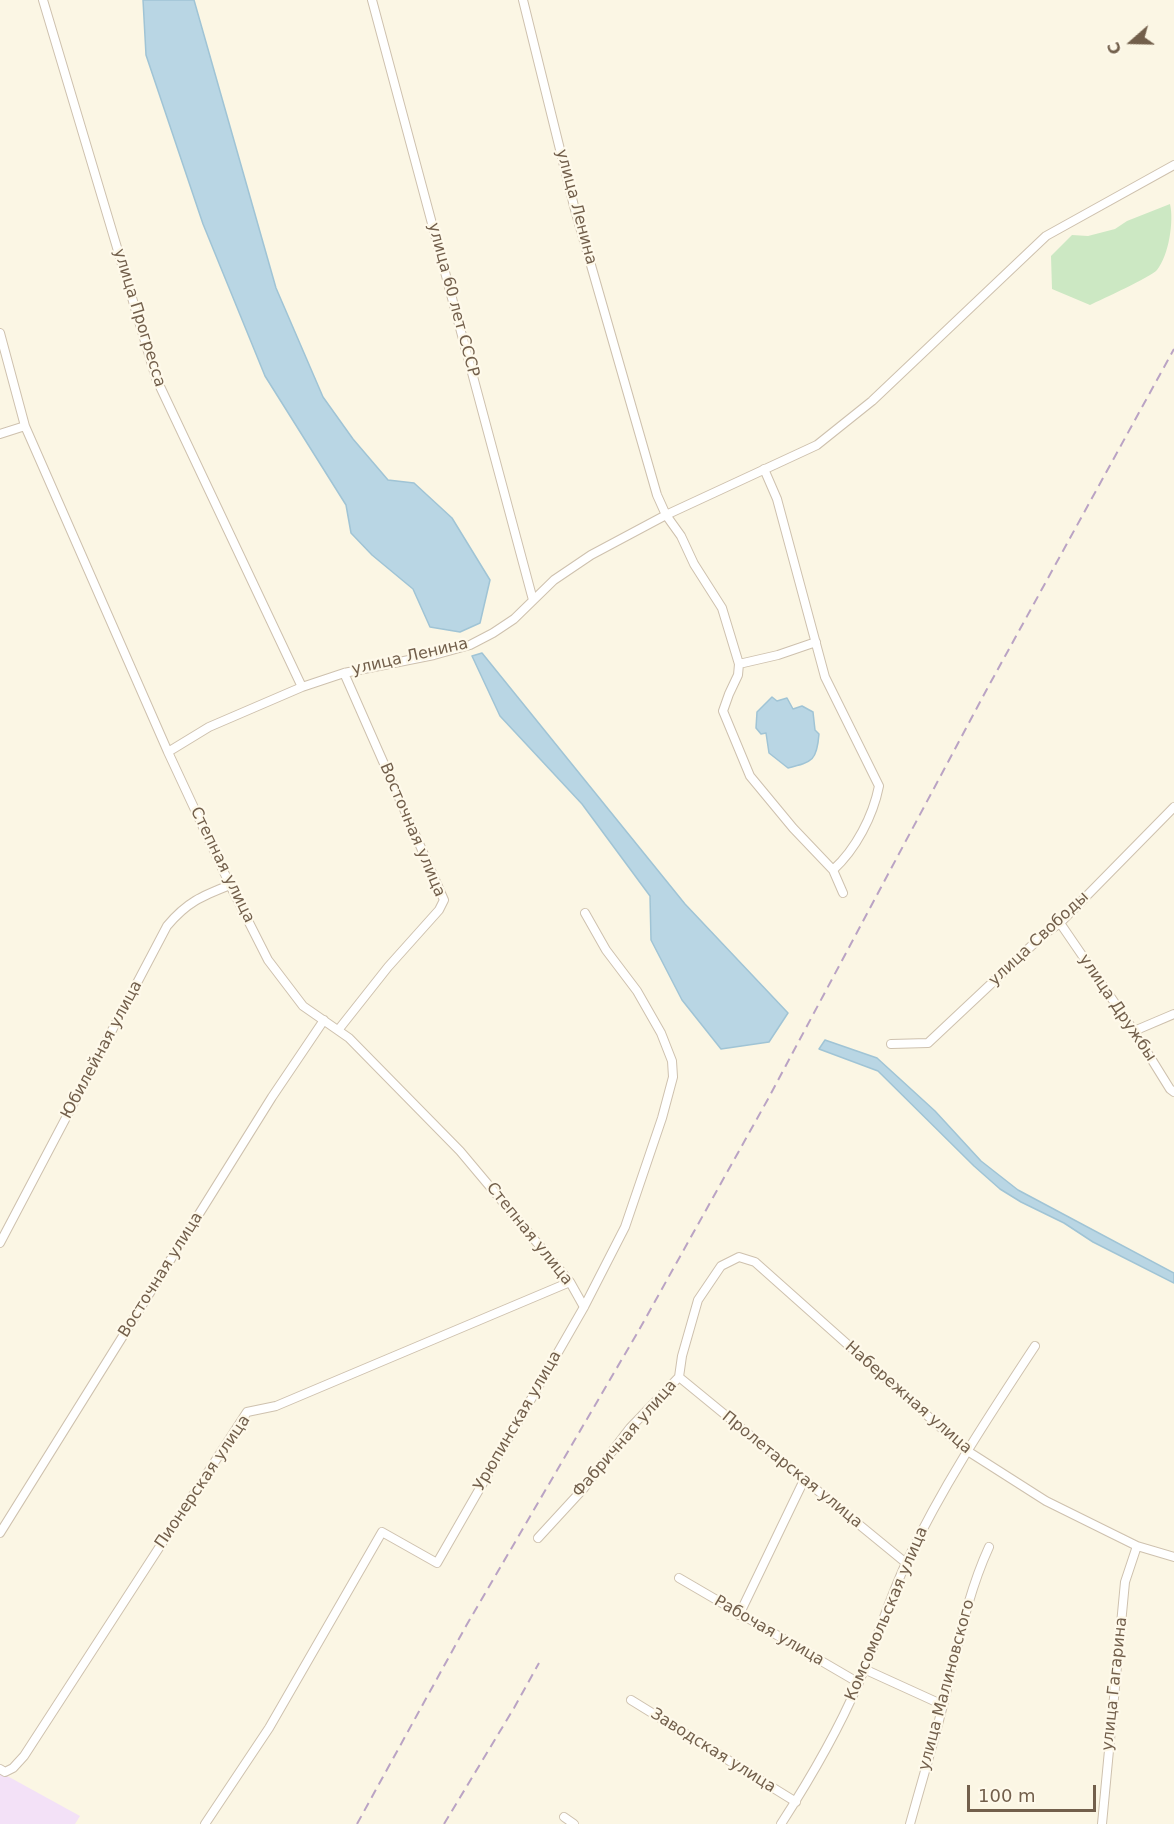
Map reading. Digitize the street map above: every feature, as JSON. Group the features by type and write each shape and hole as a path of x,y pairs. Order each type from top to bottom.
{"street":[{"name":"улица Прогресса","path":"43,0 156,378 302,687"},
{"name":"улица 60 лет СССР","path":"372,0 533,600"},
{"name":"улица Ленина","path":"523,0 574,206 657,495 694,564 722,608 739,664"},
{"name":"улица Ленина","path":"168,752 209,727 302,687 345,673 434,655 470,645 514,619 554,580 591,555 666,515 817,445 872,401 1046,236 1174,165"},
{"name":"Степная улица","path":"0,333 25,426 168,752 268,960 303,1006 339,1029 460,1151 570,1282 584,1307"},
{"path":"0,434 25,426"},
{"path":"764,469 777,499 825,676 879,786 862,833 833,870"},
{"path":"816,642 778,655 739,664 738,675 723,711 750,776 793,828 833,870 843,893"},
{"name":"Восточная улица","path":"339,1029 388,967 440,910 444,900 345,673"},
{"name":"улица Свободы","path":"891,1044 928,1043 1042,935 1060,923 1174,807"},
{"name":"Юбилейная улица","path":"0,1243 167,926 180,909 196,898 230,885"},
{"name":"Урюпинская улица","path":"205,1824 269,1728 382,1532 437,1563 584,1307 625,1227 662,1118 673,1077 672,1061 661,1033 637,991 606,950 585,913"},
{"name":"улица Дружбы","path":"1060,923 1174,1092"},
{"path":"1134,1031 1174,1014"},
{"name":"Восточная улица","path":"0,1533 266,1107 324,1020"},
{"name":"Фабричная улица","path":"538,1538 584,1488 630,1428 679,1377 682,1356 698,1300 721,1266 739,1257 755,1262"},
{"name":"Набережная улица","path":"755,1262 966,1450 1046,1501 1137,1546 1174,1557"},
{"name":"Пионерская улица","path":"0,1769 5,1772 13,1768 24,1756 247,1412 276,1406 570,1282"},
{"name":"Комсомольская улица","path":"782,1824 831,1742 859,1683 906,1563 966,1450 1035,1346"},
{"name":"Пролетарская улица","path":"679,1377 906,1563"},
{"path":"739,1615 804,1480"},
{"name":"улица Гагарина","path":"1102,1824 1125,1582 1137,1546"},
{"name":"улица Малиновского","path":"910,1824 943,1705 962,1625 976,1576 989,1547"},
{"name":"Рабочая улица","path":"679,1578 859,1683"},
{"path":"864,1669 943,1705"},
{"name":"Заводская улица","path":"631,1700 796,1802"},
{"path":"564,1817 574,1824"}],"shaded area":[{"path":"0,1772 80,1816 75,1824 0,1824"}],"green space":[{"path":"1170,204 1171,228 1165,256 1153,273 1090,305 1052,289 1051,256 1072,235 1088,236 1115,229 1127,221"}],"water":[{"path":"143,0 194,0 276,288 323,397 353,439 388,480 414,483 452,518 490,580 480,623 460,632 430,627 413,589 372,555 351,533 346,505 265,376 203,224 146,55"},
{"path":"482,653 685,904 788,1013 769,1042 721,1049 682,1000 651,940 650,896 582,804 500,716 472,656"},
{"path":"772,697 777,701 787,698 793,709 802,706 813,712 815,730 819,734 817,749 815,755 803,764 788,768 769,753 766,733 761,734 756,728 757,712"},
{"path":"825,1040 877,1058 935,1111 981,1161 1018,1190 1174,1273 1174,1283 1093,1242 1064,1223 1000,1189 878,1071 819,1049"}],"railway":[{"path":"357,1824 466,1626 639,1330 768,1099 987,689 1174,349"},
{"path":"444,1824 539,1663"}]}
